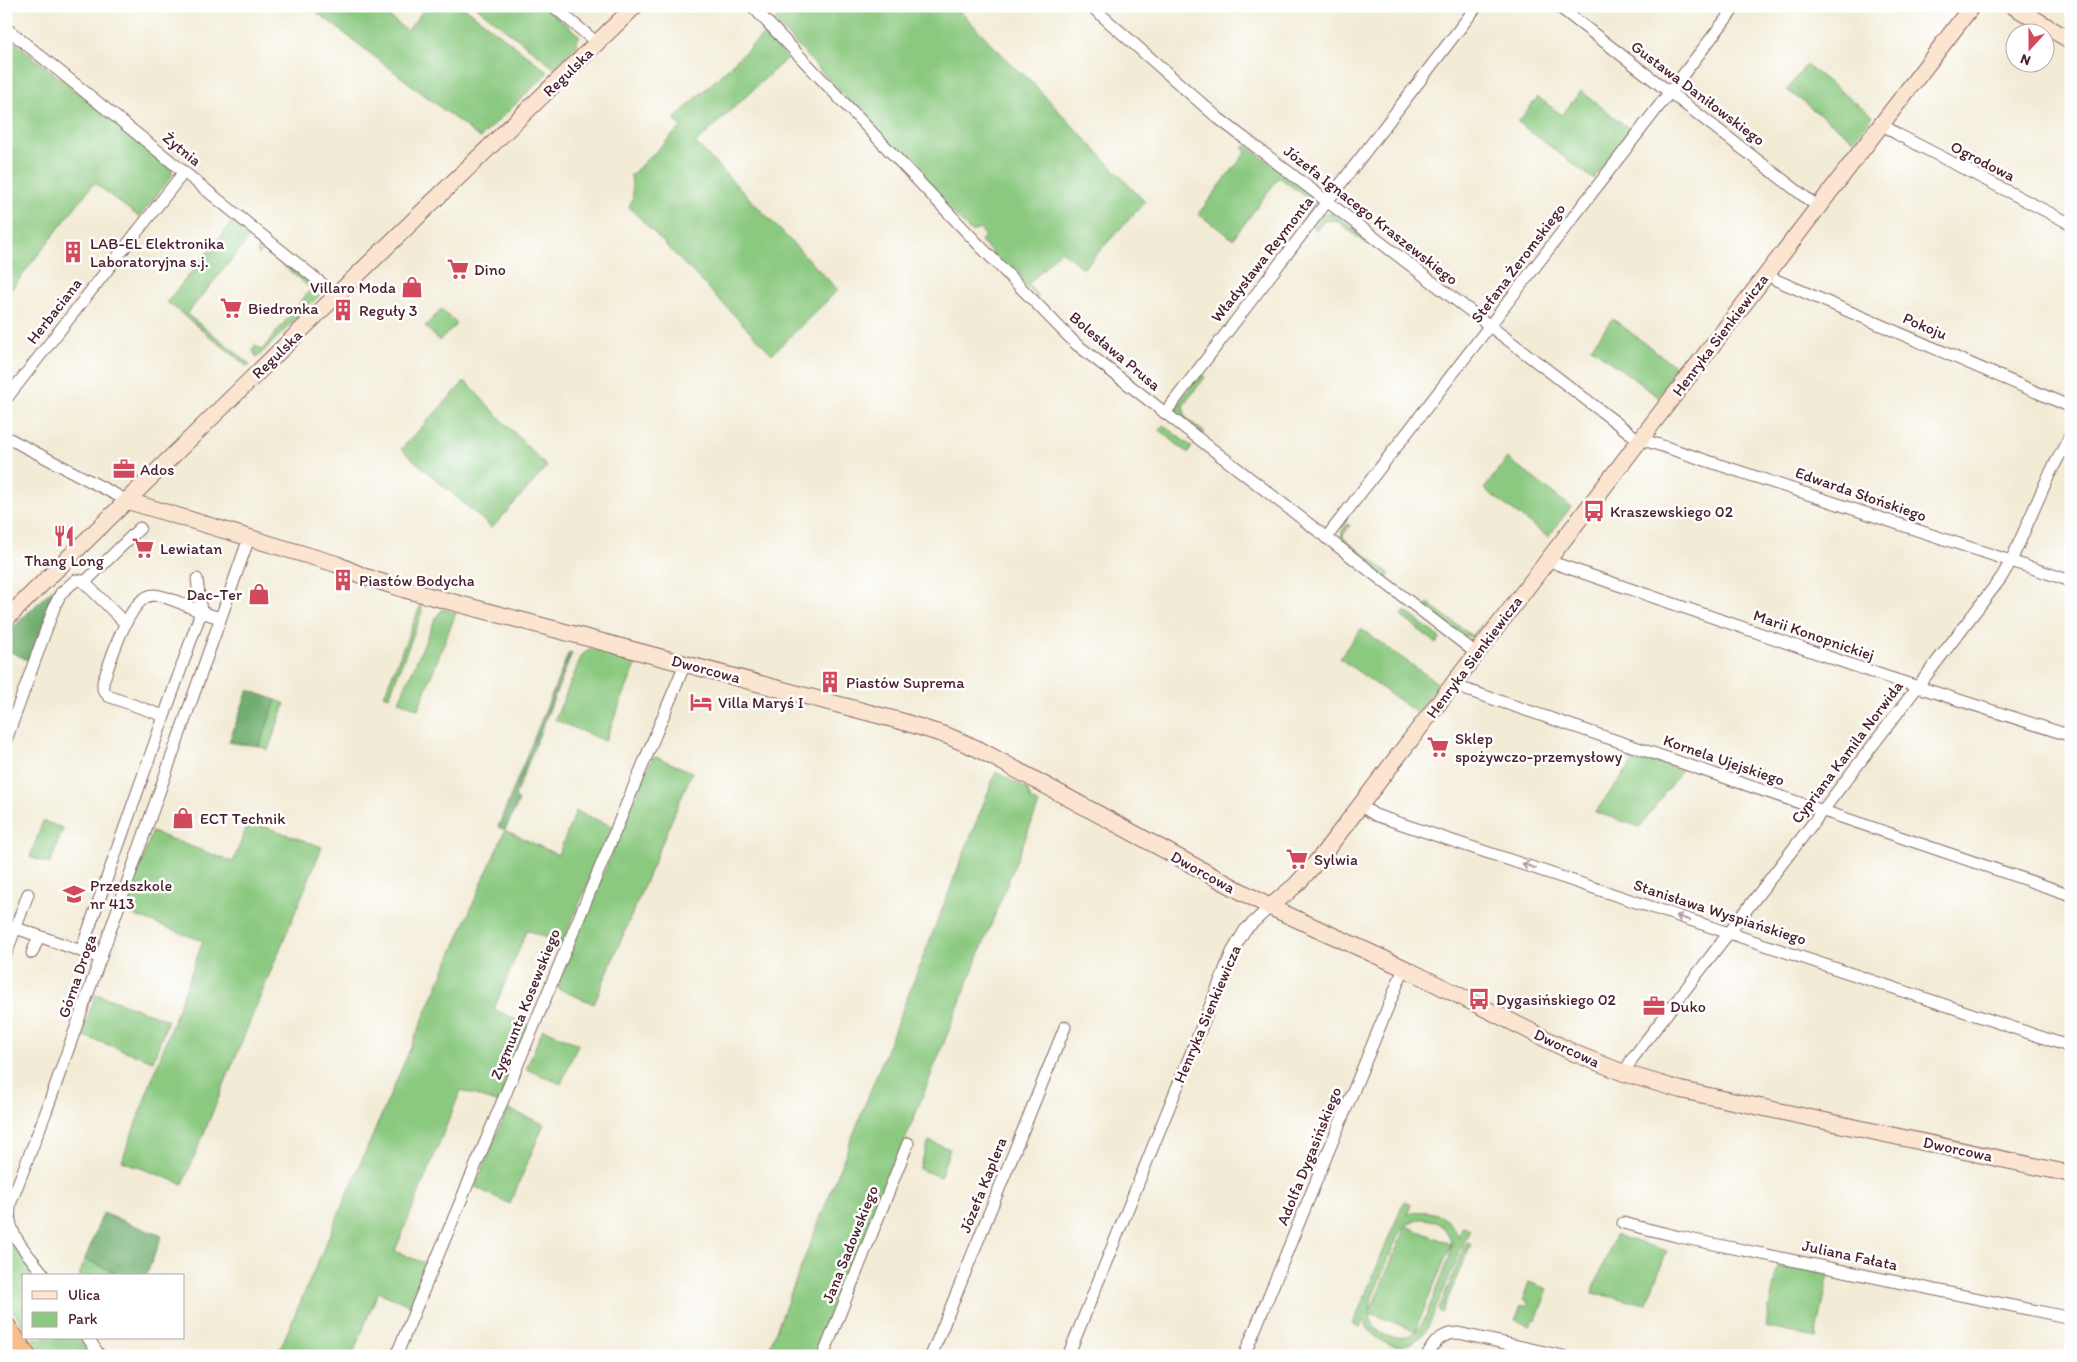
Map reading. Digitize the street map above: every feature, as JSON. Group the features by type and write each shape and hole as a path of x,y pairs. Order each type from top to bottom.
{"highway":[{"path":"6,1328 25,1356"}],"street":[{"path":"553,6 597,43"},
{"name":"Regulska","path":"6,619 336,295 635,6"},
{"name":"Bolesława Prusa","path":"752,6 1076,344 1476,653"},
{"name":"Józefa Ignacego Kraszewskiego","path":"1091,6 1218,118 1490,327 1630,432 1641,438"},
{"name":"Władysława Reymonta","path":"1165,413 1477,6"},
{"name":"Gustawa Daniłowskiego","path":"1558,6 1818,207"},
{"name":"Stefana Żeromskiego","path":"1326,538 1736,6"},
{"name":"Henryka Sienkiewicza","path":"1068,1356 1232,952 1245,930 1305,875 1972,6"},
{"path":"2013,6 2071,41"},
{"name":"Żytnia","path":"6,28 336,295"},
{"name":"Ogrodowa","path":"1882,124 2071,224"},
{"name":"Herbaciana","path":"6,399 184,172"},
{"name":"Pokoju","path":"1767,274 1776,280 2071,407"},
{"name":"Cypriana Kamila Norwida","path":"1624,1073 1632,1059 2001,578 2011,561 2052,469 2071,434"},
{"path":"6,438 128,501"},
{"name":"Edwarda Słońskiego","path":"1641,438 2071,581"},
{"name":"Dworcowa","path":"128,501 336,564 363,576 403,588 904,722 962,742 1270,907 1404,968 1568,1051 1624,1073 1681,1090 2071,1174"},
{"path":"85,582 140,528"},
{"name":"Górna Droga","path":"43,1274 15,1237 10,1224 9,1209 101,958 249,538"},
{"name":"Marii Konopnickiej","path":"1549,559 1557,564 2071,736"},
{"path":"81,951 201,612 198,579"},
{"path":"6,740 54,605 61,594 76,580 85,582 124,622"},
{"path":"164,716 112,697 104,689 103,682 124,622 146,598 152,595 220,618"},
{"name":"Zygmunta Kosewskiego","path":"396,1356 685,664"},
{"name":"Kornela Ujejskiego","path":"1452,684 2071,895"},
{"name":"Stanisława Wyspiańskiego","path":"1360,805 1375,815 2069,1043"},
{"path":"6,954 28,894"},
{"path":"16,928 101,958"},
{"path":"32,954 38,936"},
{"name":"Adolfa Dygasińskiego","path":"1244,1356 1404,968"},
{"name":"Józefa Kaplera","path":"931,1356 1065,1027"},
{"name":"Jana Sadowskiego","path":"823,1356 908,1143"},
{"name":"Józefa Kaplera","path":"923,1356 996,1174"},
{"name":"Juliana Fałata","path":"1623,1223 1680,1237 2071,1318"},
{"path":"1427,1356 1441,1337 1448,1333 1458,1333 1563,1356"},
{"path":"89,1340 100,1356"}],"green space":[{"path":"309,6 377,6 407,31 427,6 463,6 547,71 546,75 480,138"},
{"path":"475,6 543,6 578,34 580,37 576,41 578,44 554,67"},
{"path":"758,6 955,6 1021,74 1023,73 1145,202 1083,269 1061,250 1028,285 1038,298 981,242 985,235 980,229 971,232 774,21 778,19 772,12 765,15"},
{"path":"764,34 787,58 696,143 838,290 772,354 629,207 633,197 631,175 681,127 674,119"},
{"path":"11,39 172,168 172,176 139,217 94,183 6,296 6,43"},
{"path":"1806,65 1873,116 1854,140 1787,90"},
{"path":"1581,91 1631,130 1593,179 1518,122 1538,97 1562,115"},
{"path":"1246,145 1314,197 1314,205 1302,223 1300,222 1309,210 1308,199 1279,177 1233,239 1198,214 1246,152 1243,149"},
{"path":"1331,212 1369,240 1366,244 1336,220 1324,221 1317,230 1313,227 1325,213"},
{"path":"233,221 250,232 251,236 187,314 243,358 250,365 248,367 167,302"},
{"path":"260,245 266,245 325,290 257,358 253,351 255,345 262,350 311,289 264,249 259,255 257,251"},
{"path":"442,309 457,324 439,341 425,326"},
{"path":"1613,319 1679,369 1658,397 1591,347"},
{"path":"1200,374 1205,377 1183,406 1186,418 1205,433 1203,435 1182,421 1176,407"},
{"path":"465,381 547,467 492,528 401,449"},
{"path":"1163,425 1192,447 1188,453 1159,430"},
{"path":"1507,458 1571,507 1548,537 1484,489"},
{"path":"1347,524 1350,525 1343,535 1344,539 1390,574 1386,579 1340,543 1342,531"},
{"path":"58,584 30,661 6,650 6,634"},
{"path":"1428,603 1472,636 1487,619 1472,638 1465,635 1463,638 1425,609"},
{"path":"421,604 422,612 389,697 384,695"},
{"path":"443,609 456,613 418,709 399,701 436,617"},
{"path":"1405,611 1440,638 1436,643 1401,616"},
{"path":"1361,629 1439,684 1417,713 1339,658"},
{"path":"591,648 638,660 605,741 555,720 582,655"},
{"path":"569,652 572,653 515,796 519,801 505,830 498,827"},
{"path":"248,690 276,700 259,746 229,742"},
{"path":"276,700 285,704 268,750 259,746"},
{"path":"1632,751 1683,768 1640,827 1595,812 1633,762 1627,759"},
{"path":"656,757 692,772 594,1004 559,989 558,981 652,758"},
{"path":"996,772 1027,789 1031,800 1039,804 819,1356 766,1356"},
{"path":"576,811 612,826 562,944 527,930 494,1009 530,1026 498,1103 461,1090 395,1251 429,1265 412,1306 378,1292 352,1356 277,1356 505,830 558,855"},
{"path":"43,821 63,828 50,864 30,857"},
{"path":"249,821 322,847 183,1184 122,1161 203,941 125,912 152,832 233,862"},
{"path":"96,994 168,1020 153,1061 81,1035"},
{"path":"543,1029 578,1044 561,1084 526,1069"},
{"path":"507,1109 544,1124 510,1204 475,1187"},
{"path":"929,1141 950,1149 940,1177 919,1169"},
{"path":"1404,1201 1411,1204 1407,1215 1415,1212 1437,1214 1450,1223 1458,1237 1463,1226 1470,1229 1427,1329 1419,1338 1402,1346 1393,1345 1376,1337 1363,1320 1360,1327 1353,1324","holes":["1420,1219 1432,1221 1445,1229 1451,1244 1406,1226 1370,1311 1371,1300 1399,1233 1406,1225","1451,1245 1450,1256 1423,1323 1415,1331","1370,1313 1415,1332 1401,1337 1386,1336 1375,1327"]},
{"path":"103,1213 162,1236 147,1274 119,1274 85,1259"},
{"path":"6,1235 35,1274 22,1274 22,1324 6,1301"},
{"path":"1615,1235 1667,1251 1646,1304 1592,1293"},
{"path":"1467,1242 1471,1244 1442,1313 1438,1311"},
{"path":"85,1259 119,1274 80,1274"},
{"path":"1778,1266 1793,1270 1795,1267 1829,1274 1816,1338 1765,1327"},
{"path":"1529,1282 1548,1289 1536,1320 1533,1319 1530,1326 1515,1320 1521,1306 1528,1305 1528,1302 1523,1299"},
{"path":"33,1340 84,1340 95,1356 44,1356"}],"place":[{"name":"LAB-EL Elektronika Laboratoryjna s.j.","path":"73,252"},
{"name":"Dino","path":"458,269"},
{"name":"Villaro Moda","path":"412,287"},
{"name":"Biedronka","path":"231,308"},
{"name":"Reguły 3","path":"343,310"},
{"name":"Ados","path":"124,469"},
{"name":"Kraszewskiego 02","path":"1594,511"},
{"name":"Thang Long","path":"64,536"},
{"name":"Lewiatan","path":"143,548"},
{"name":"Piastów Bodycha","path":"343,580"},
{"name":"Dac-Ter","path":"259,594"},
{"name":"Piastów Suprema","path":"830,682"},
{"name":"Villa Maryś I","path":"701,702"},
{"name":"Sklep spożywczo-przemysłowy","path":"1438,747"},
{"name":"ECT Technik","path":"183,818"},
{"name":"Sylwia","path":"1297,859"},
{"name":"Przedszkole nr 413","path":"74,894"},
{"name":"Dygasińskiego 02","path":"1479,999"},
{"name":"Duko","path":"1654,1006"}]}
